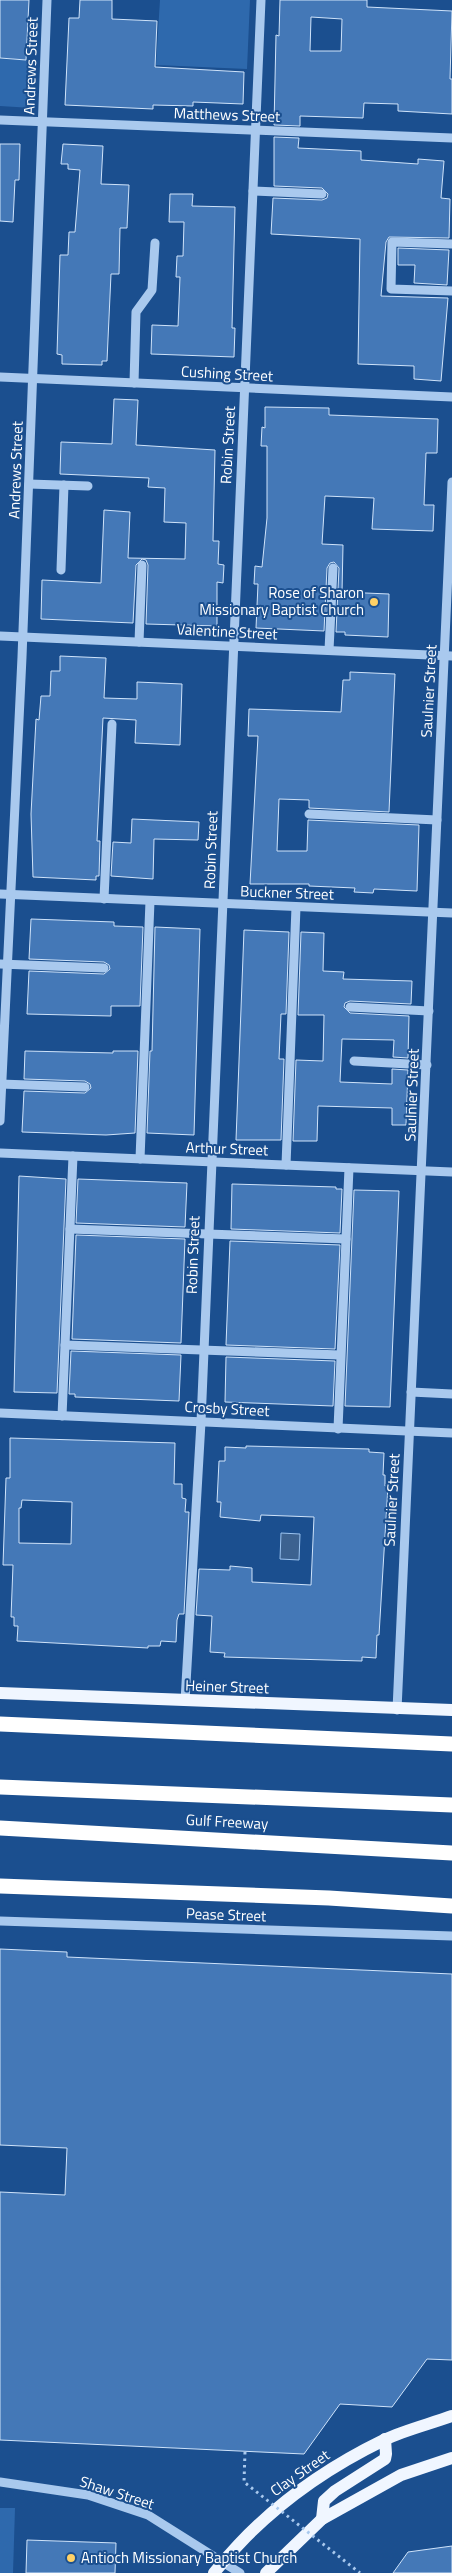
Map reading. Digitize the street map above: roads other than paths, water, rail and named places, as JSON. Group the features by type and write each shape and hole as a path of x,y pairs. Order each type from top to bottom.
{"highway":[{"path":"0,1724 452,1744"},
{"name":"Gulf Freeway","path":"0,1787 452,1805"},
{"name":"Gulf Freeway","path":"0,1828 452,1854"},
{"path":"0,1886 329,1898 452,1906"}],"main road":[{"name":"Heiner Street","path":"0,1693 397,1710 452,1710"},
{"name":"Clay Street","path":"214,2573 268,2516 319,2476 385,2439 452,2416"},
{"path":"322,2519 324,2501 335,2490 384,2459 386,2454 385,2439"},
{"path":"266,2573 322,2519 401,2475 452,2458"}],"street":[{"name":"Andrews Street","path":"0,1121 4,964 10,895 23,637 47,0"},
{"name":"Robin Street","path":"185,1701 201,1422 261,0"},
{"name":"Matthews Street","path":"0,120 452,138"},
{"path":"253,191 322,194"},
{"path":"452,244 392,242 391,289 452,291"},
{"path":"134,383 136,312 152,290 154,243"},
{"name":"Cushing Street","path":"0,377 452,397"},
{"name":"Saulnier Street","path":"397,1710 437,820 448,656 452,482"},
{"path":"29,484 88,486"},
{"path":"61,570 64,485"},
{"path":"139,642 142,565"},
{"path":"329,650 333,568"},
{"name":"Valentine Street","path":"0,636 233,648 329,650 448,656"},
{"path":"104,899 112,724"},
{"path":"309,814 437,820"},
{"name":"Buckner Street","path":"0,894 452,913"},
{"path":"140,1159 150,901"},
{"path":"286,1165 296,907"},
{"path":"4,964 104,968"},
{"path":"350,1007 429,1011"},
{"path":"354,1061 427,1065"},
{"path":"1,1084 86,1087"},
{"name":"Arthur Street","path":"0,1154 452,1172"},
{"path":"62,1416 74,1156"},
{"path":"338,1429 349,1168"},
{"path":"70,1229 346,1239"},
{"path":"65,1345 340,1355"},
{"path":"411,1392 452,1394"},
{"name":"Crosby Street","path":"0,1412 452,1433"},
{"name":"Pease Street","path":"0,1921 452,1936"},
{"name":"Shaw Street","path":"0,2482 88,2494 148,2515 224,2561 240,2573"}],"place":[{"name":"Rose of Sharon Missionary Baptist Church","path":"374,602"},
{"name":"Antioch Missionary Baptist Church","path":"71,2558"}]}
